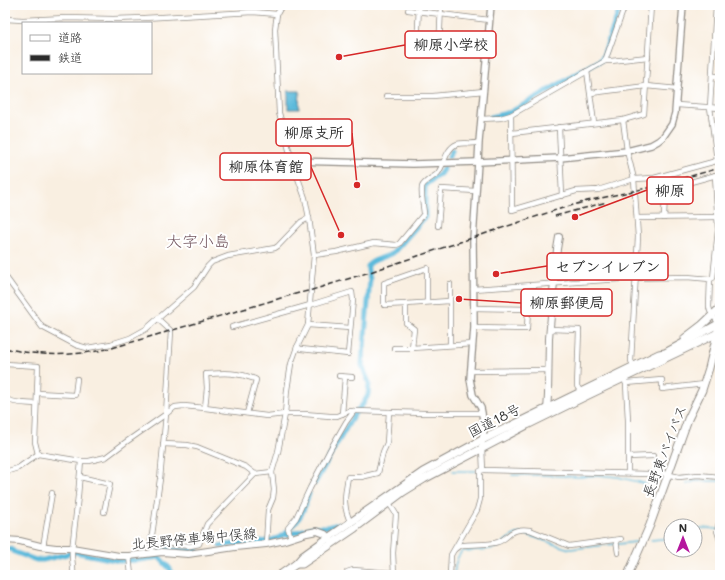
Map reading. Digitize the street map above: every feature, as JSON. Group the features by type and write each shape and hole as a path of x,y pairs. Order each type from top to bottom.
{"highway":[{"path":"660,354 689,335 720,308"},
{"name":"国道18号","path":"624,377 634,366 665,352 720,323"},
{"name":"長野東バイパス","path":"628,575 650,525 688,419 704,384 720,323"},
{"name":"国道18号","path":"280,575 296,564 303,556 330,541 424,479 582,394 624,377 718,332"},
{"name":"国道18号","path":"330,541 351,523 423,472 482,440 547,412"}],"main road":[{"path":"547,412 550,329 558,237"},
{"name":"北長野停車場中俣線","path":"5,540 20,541 43,547 119,556 129,560 153,552 188,554 281,541 290,535 317,531 325,534 330,541"}],"street":[{"path":"266,542 268,510 273,498 274,490 272,472 278,452 292,364 297,347 308,325 314,255 305,198 292,161 279,113 275,29 277,14 282,5"},
{"path":"419,5 417,51 428,53 438,52 441,5"},
{"path":"450,575 451,555 477,510 480,499 480,471 482,470 482,440 484,431 482,413 472,395 470,371 474,328 473,240 479,142 491,5"},
{"path":"605,61 625,5"},
{"path":"512,133 622,120 644,114 651,5"},
{"path":"292,161 413,164 512,161 627,151 651,144 658,141 672,124 678,89 683,5"},
{"path":"711,5 720,6"},
{"path":"511,115 512,210 576,191 598,190 634,180 654,178 718,161 710,107 716,5"},
{"path":"408,10 489,20"},
{"path":"5,19 113,19 254,12 277,14"},
{"path":"481,119 501,118 511,115 605,61 648,57"},
{"path":"588,72 594,123"},
{"path":"712,76 720,76"},
{"path":"591,93 646,86 678,89"},
{"path":"386,96 433,96 484,91"},
{"path":"676,105 720,108"},
{"path":"622,120 634,180 638,237 631,361 634,366"},
{"path":"559,127 562,196"},
{"path":"314,255 336,252 374,243 396,246 399,244 423,215 423,185 439,171 451,148 456,144 474,144 479,142"},
{"path":"664,218 664,189 718,174 719,230 713,278 710,279 709,307 710,311 720,323"},
{"path":"438,226 441,189 476,191"},
{"path":"637,218 718,217"},
{"path":"5,276 42,327 76,345 88,348 111,344 130,338 146,330 194,287 212,262 228,256 275,248 301,222 309,218"},
{"path":"427,302 427,268 384,283 384,305 449,301"},
{"path":"474,289 636,278 687,277 710,279"},
{"path":"450,284 450,345"},
{"path":"232,327 352,292 353,300 348,354 301,349 297,347"},
{"path":"406,304 406,323 414,329 412,348"},
{"path":"474,308 528,309 527,329 474,328"},
{"path":"153,552 151,542 160,479 171,331 158,319"},
{"path":"308,325 350,328"},
{"path":"550,329 580,330 577,386 582,394"},
{"path":"394,348 473,344"},
{"path":"5,364 38,366 35,442 38,454"},
{"path":"470,371 549,370"},
{"path":"205,408 207,388 206,374 232,373 255,379 247,414"},
{"path":"339,376 352,377"},
{"path":"342,414 345,377"},
{"path":"628,473 628,420 624,377 662,380 662,389 704,384"},
{"path":"37,393 75,395 77,379"},
{"path":"5,393 6,399 8,400 17,403 36,404"},
{"path":"5,472 18,468 38,454 81,461 89,461 106,457 175,407 184,406 205,408 267,416 304,414 337,416 349,411 482,413"},
{"path":"290,535 288,528 296,518 310,488 346,422 356,411"},
{"path":"351,523 346,515 345,509 348,477 361,477 378,473 383,452 387,443 389,412"},
{"path":"163,444 197,447 246,467 255,474"},
{"path":"628,457 653,456"},
{"path":"72,575 72,551 81,461"},
{"path":"482,470 650,474 657,472 679,476 698,475 720,477"},
{"path":"151,542 190,546 198,544 207,524 255,474 272,472"},
{"path":"80,477 110,484 104,512"},
{"path":"43,547 52,493"},
{"path":"347,575 347,572 353,570 394,574 393,553 396,514 389,503"},
{"path":"720,519 718,529 720,540"},
{"path":"454,549 463,545 497,543 504,540 511,533 523,529 530,530 569,546 618,540 618,554"},
{"path":"129,560 130,575"}],"water":[{"path":"288,91 300,91 299,109 288,109"}],"waterway":[{"path":"491,117 511,112 601,60 621,5"},
{"path":"449,156 452,151"},
{"path":"364,347 370,279 368,266 372,262 393,253 425,217 425,185 440,174 444,168"},
{"path":"315,483 355,413 363,404 368,395 369,383 362,365 363,351"},
{"path":"453,471 476,471"},
{"path":"512,475 580,477 598,475 618,477 647,484"},
{"path":"687,484 695,481 720,481"},
{"path":"291,527 301,515 309,494"},
{"path":"287,535 314,527 327,527 339,524"},
{"path":"703,528 720,530"},
{"path":"220,546 269,541 280,537 287,532"},
{"path":"454,575 455,565 462,551 494,548 511,537 522,533 570,549 615,544"},
{"path":"651,540 663,539"},
{"path":"618,544 636,542"},
{"path":"5,549 11,549 14,552 36,560 43,560 75,552 120,561 159,557"},
{"path":"160,550 197,550"},
{"path":"159,557 170,569 173,575"}],"railway":[{"path":"647,188 720,168"},
{"path":"5,348 45,354 85,353 112,348 370,272 553,211 587,201 652,187"},
{"path":"555,216 607,202"}],"place":[{"name":"柳原小学校","path":"339,57"},
{"name":"柳原支所","path":"357,185"},
{"name":"柳原","path":"575,217"},
{"name":"柳原体育館","path":"341,235"},
{"name":"セブンイレブン","path":"496,274"},
{"name":"柳原郵便局","path":"459,299"}],"district":[{"name":"大字小島","path":"198,240"}]}
